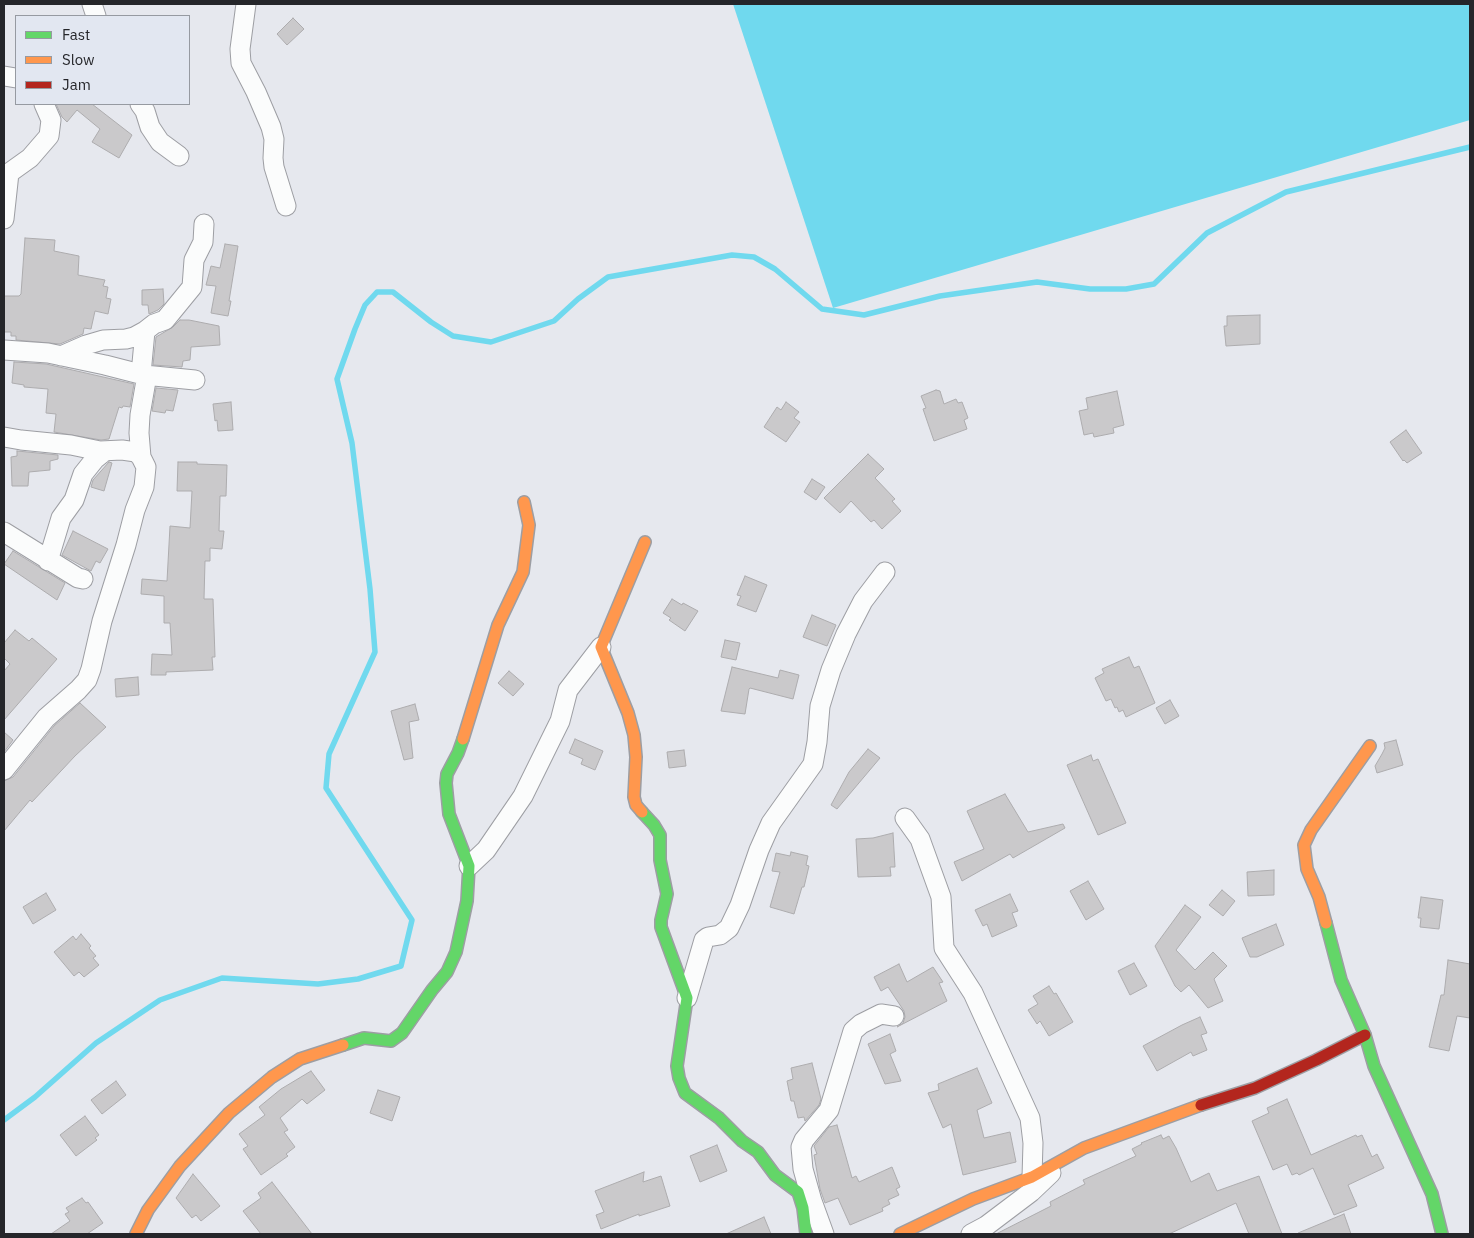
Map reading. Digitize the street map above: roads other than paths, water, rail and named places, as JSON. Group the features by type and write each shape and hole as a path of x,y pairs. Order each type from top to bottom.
{"street":[{"path":"246,4 240,49 241,63 271,127 274,139 274,167 286,206"},
{"path":"4,219 9,173 30,158 49,136 51,120 44,105"},
{"path":"141,105 145,111 150,127 160,142 179,156"},
{"path":"62,356 86,345 103,340 126,339 145,331 154,324 166,320 192,287 194,260 203,242 204,224"},
{"path":"141,457 139,432 144,375 145,331"},
{"path":"4,350 62,356 144,375 196,380"},
{"path":"4,436 106,451 122,450 136,452 146,467 144,487 135,510 102,621 89,674 78,690 42,723 4,770"},
{"path":"48,561 61,518 74,500 83,474 106,451"},
{"path":"136,1234 148,1210 180,1166 229,1113 272,1077 300,1059 364,1038 390,1041 402,1033 447,972 456,952 468,894 469,866 449,814 447,774 458,753 470,718 498,625 523,572 529,525 524,502"},
{"path":"4,532 48,561 78,578 84,579"},
{"path":"469,866 486,850 523,796 560,721 568,690 601,647 645,542"},
{"path":"824,1234 804,1196 775,1175 758,1152 742,1141 719,1118 685,1093 677,1066 687,998 704,940 708,937 720,935 729,928 740,905 759,850 771,823 813,764 820,706 831,670 846,634 863,601 885,572"},
{"path":"601,647 628,713 634,735 636,757 634,797 636,805 654,824 660,835 660,860 667,894 661,927 687,998"},
{"path":"1370,746 1311,830 1304,845 1308,868 1319,897 1341,980 1365,1035 1374,1066 1432,1194 1442,1234"},
{"path":"905,818 920,839 941,897 944,948 973,994 1030,1118 1033,1143 1032,1177"},
{"path":"806,1234 803,1208 801,1147 804,1140 829,1110 853,1031 861,1024 881,1014 894,1016"},
{"path":"900,1234 973,1199 1032,1177 1084,1148 1187,1109 1255,1088 1365,1035"},
{"path":"980,1231 1031,1192 1070,1156"}],"water":[{"path":"733,4 1470,4 1470,120 833,308"}],"waterway":[{"path":"4,1120 35,1097 96,1043 160,1000 222,978 318,984 358,979 401,966 412,920 326,788 329,754 375,652 370,589 352,443 337,379 365,305 377,292 393,292 431,322 453,336 491,342 554,321 578,299 608,277 732,255 754,257 775,269 822,309 864,315 940,296 1037,282 1090,289 1126,289 1154,284 1207,233 1286,192 1470,147"}]}
